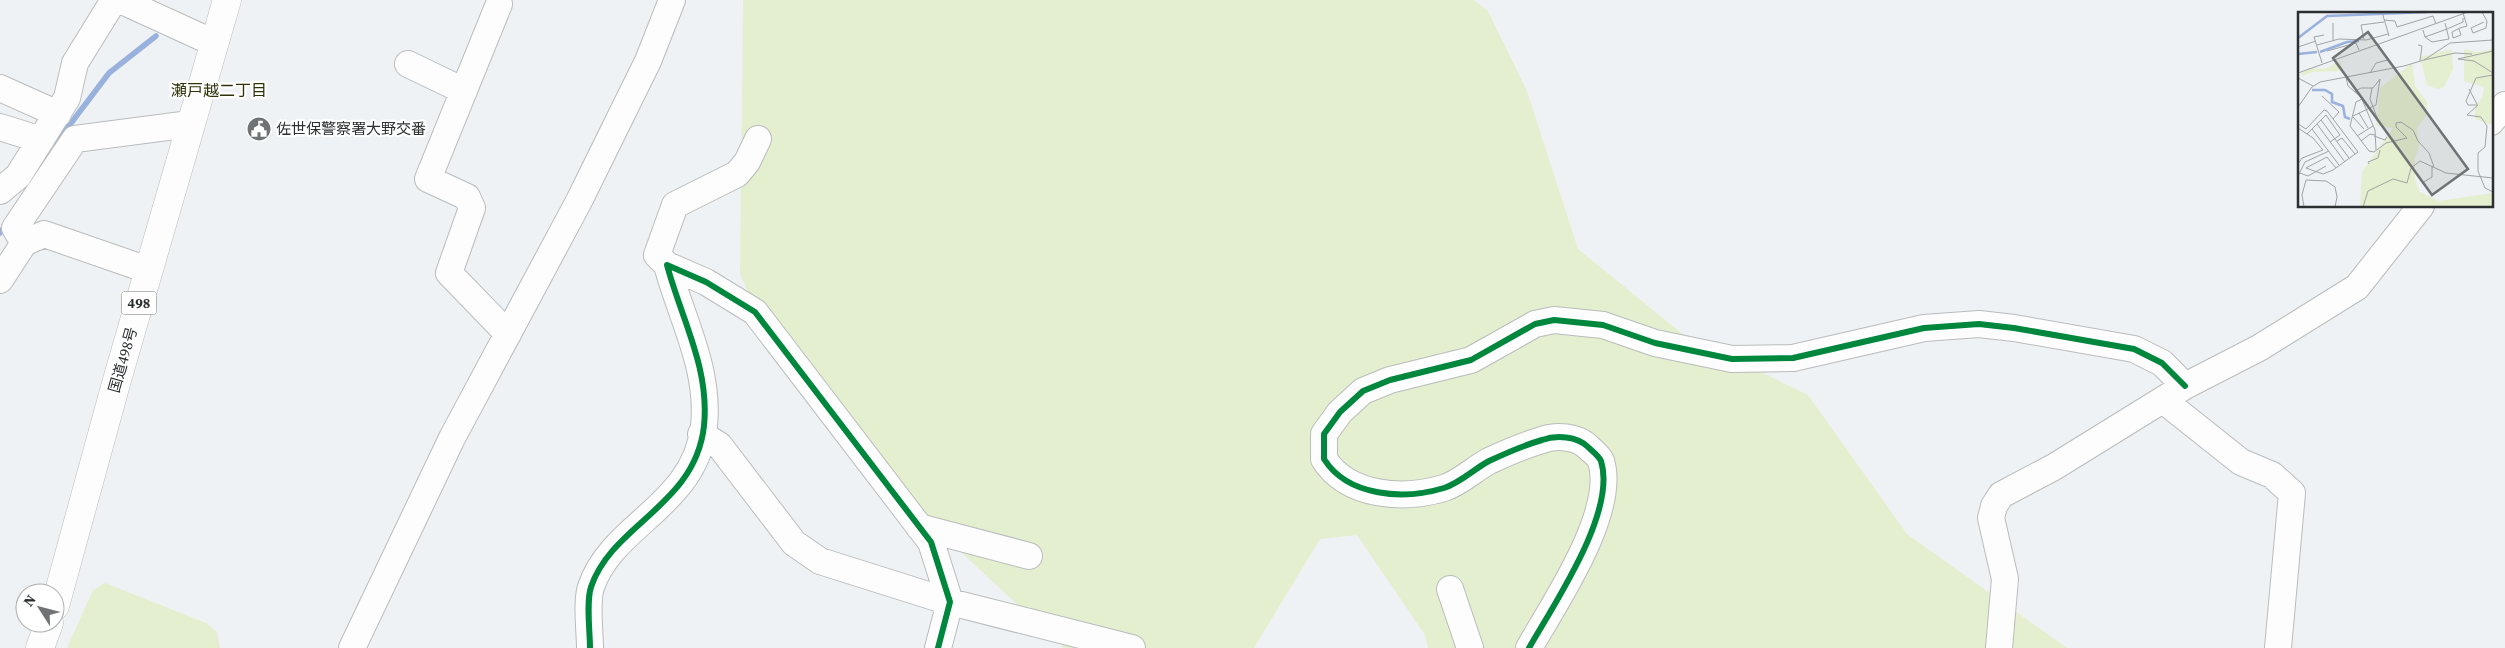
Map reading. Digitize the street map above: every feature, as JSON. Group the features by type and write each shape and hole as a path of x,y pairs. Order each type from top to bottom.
{"highway":[{"name":"国道498号","path":"61,583 148,270 227,0"},
{"path":"40,648 45,633"}],"street":[{"path":"0,191 18,176 68,98 75,63 114,0"},
{"path":"120,0 214,43"},
{"path":"352,648 452,438 584,192 648,61 672,0"},
{"path":"499,4 428,178 467,197 472,208 450,272 508,334"},
{"path":"408,64 464,90"},
{"path":"0,88 58,114"},
{"path":"2492,121 2505,105"},
{"path":"0,280 13,230 75,138 190,124"},
{"path":"0,127 41,140"},
{"path":"758,140 747,162 737,174 675,205 657,255 667,265 706,282 755,312 932,542 950,602 938,648"},
{"path":"1999,648 2005,579 1991,518 1994,506 2001,495 2054,467 2185,386 2259,348 2357,287 2420,208"},
{"path":"13,230 44,234 148,270"},
{"path":"590,648 590,590 597,572 607,557 671,496 692,466 704,427 702,377 691,333 674,292 667,265"},
{"path":"1520,644 1589,539 1597,518 1603,485 1601,460 1586,444 1566,436 1543,439 1489,461 1445,487 1420,493 1379,494 1342,479 1324,459 1324,434 1340,412 1363,391 1390,380 1471,360 1535,324 1554,320 1603,325 1655,343 1732,359 1793,358 1924,328 1979,324 2014,328 2134,349 2162,363 2185,386"},
{"path":"2163,400 2241,462 2272,475 2292,493 2278,648"},
{"path":"701,434 719,445 794,543 820,561 950,602 1132,648"},
{"path":"920,527 1029,556"},
{"path":"1450,589 1470,648"}],"green space":[{"path":"743,0 1474,0 1488,11 1527,91 1578,249 1680,332 1808,395 1907,534 2067,648 1428,648 1425,635 1357,535 1320,539 1254,648 1064,648 932,525 774,349 740,274"},
{"path":"105,583 206,623 217,632 220,648 67,648 93,590"}],"waterway":[{"path":"56,143 109,73 156,36"},
{"path":"0,233 7,223"}],"cycle path":[{"path":"590,648 588,609 590,593 602,565 616,547 670,495 686,476 697,453 704,426 705,405 699,364 667,265 706,282 755,312 931,542 950,602 938,648"},
{"path":"1529,648 1567,583 1592,531 1600,506 1604,482 1600,459 1583,443 1572,439 1554,437 1529,444 1495,458 1456,483 1444,488 1412,494 1378,492 1362,488 1334,472 1324,459 1324,434 1340,412 1363,391 1390,380 1471,360 1535,324 1554,320 1603,325 1655,343 1732,359 1793,358 1924,328 1979,324 2014,328 2134,349 2162,363 2185,386"}],"place":[{"name":"佐世保警察署大野交番","path":"259,129"}],"district":[{"name":"瀬戸越二丁目","path":"219,90"}]}
